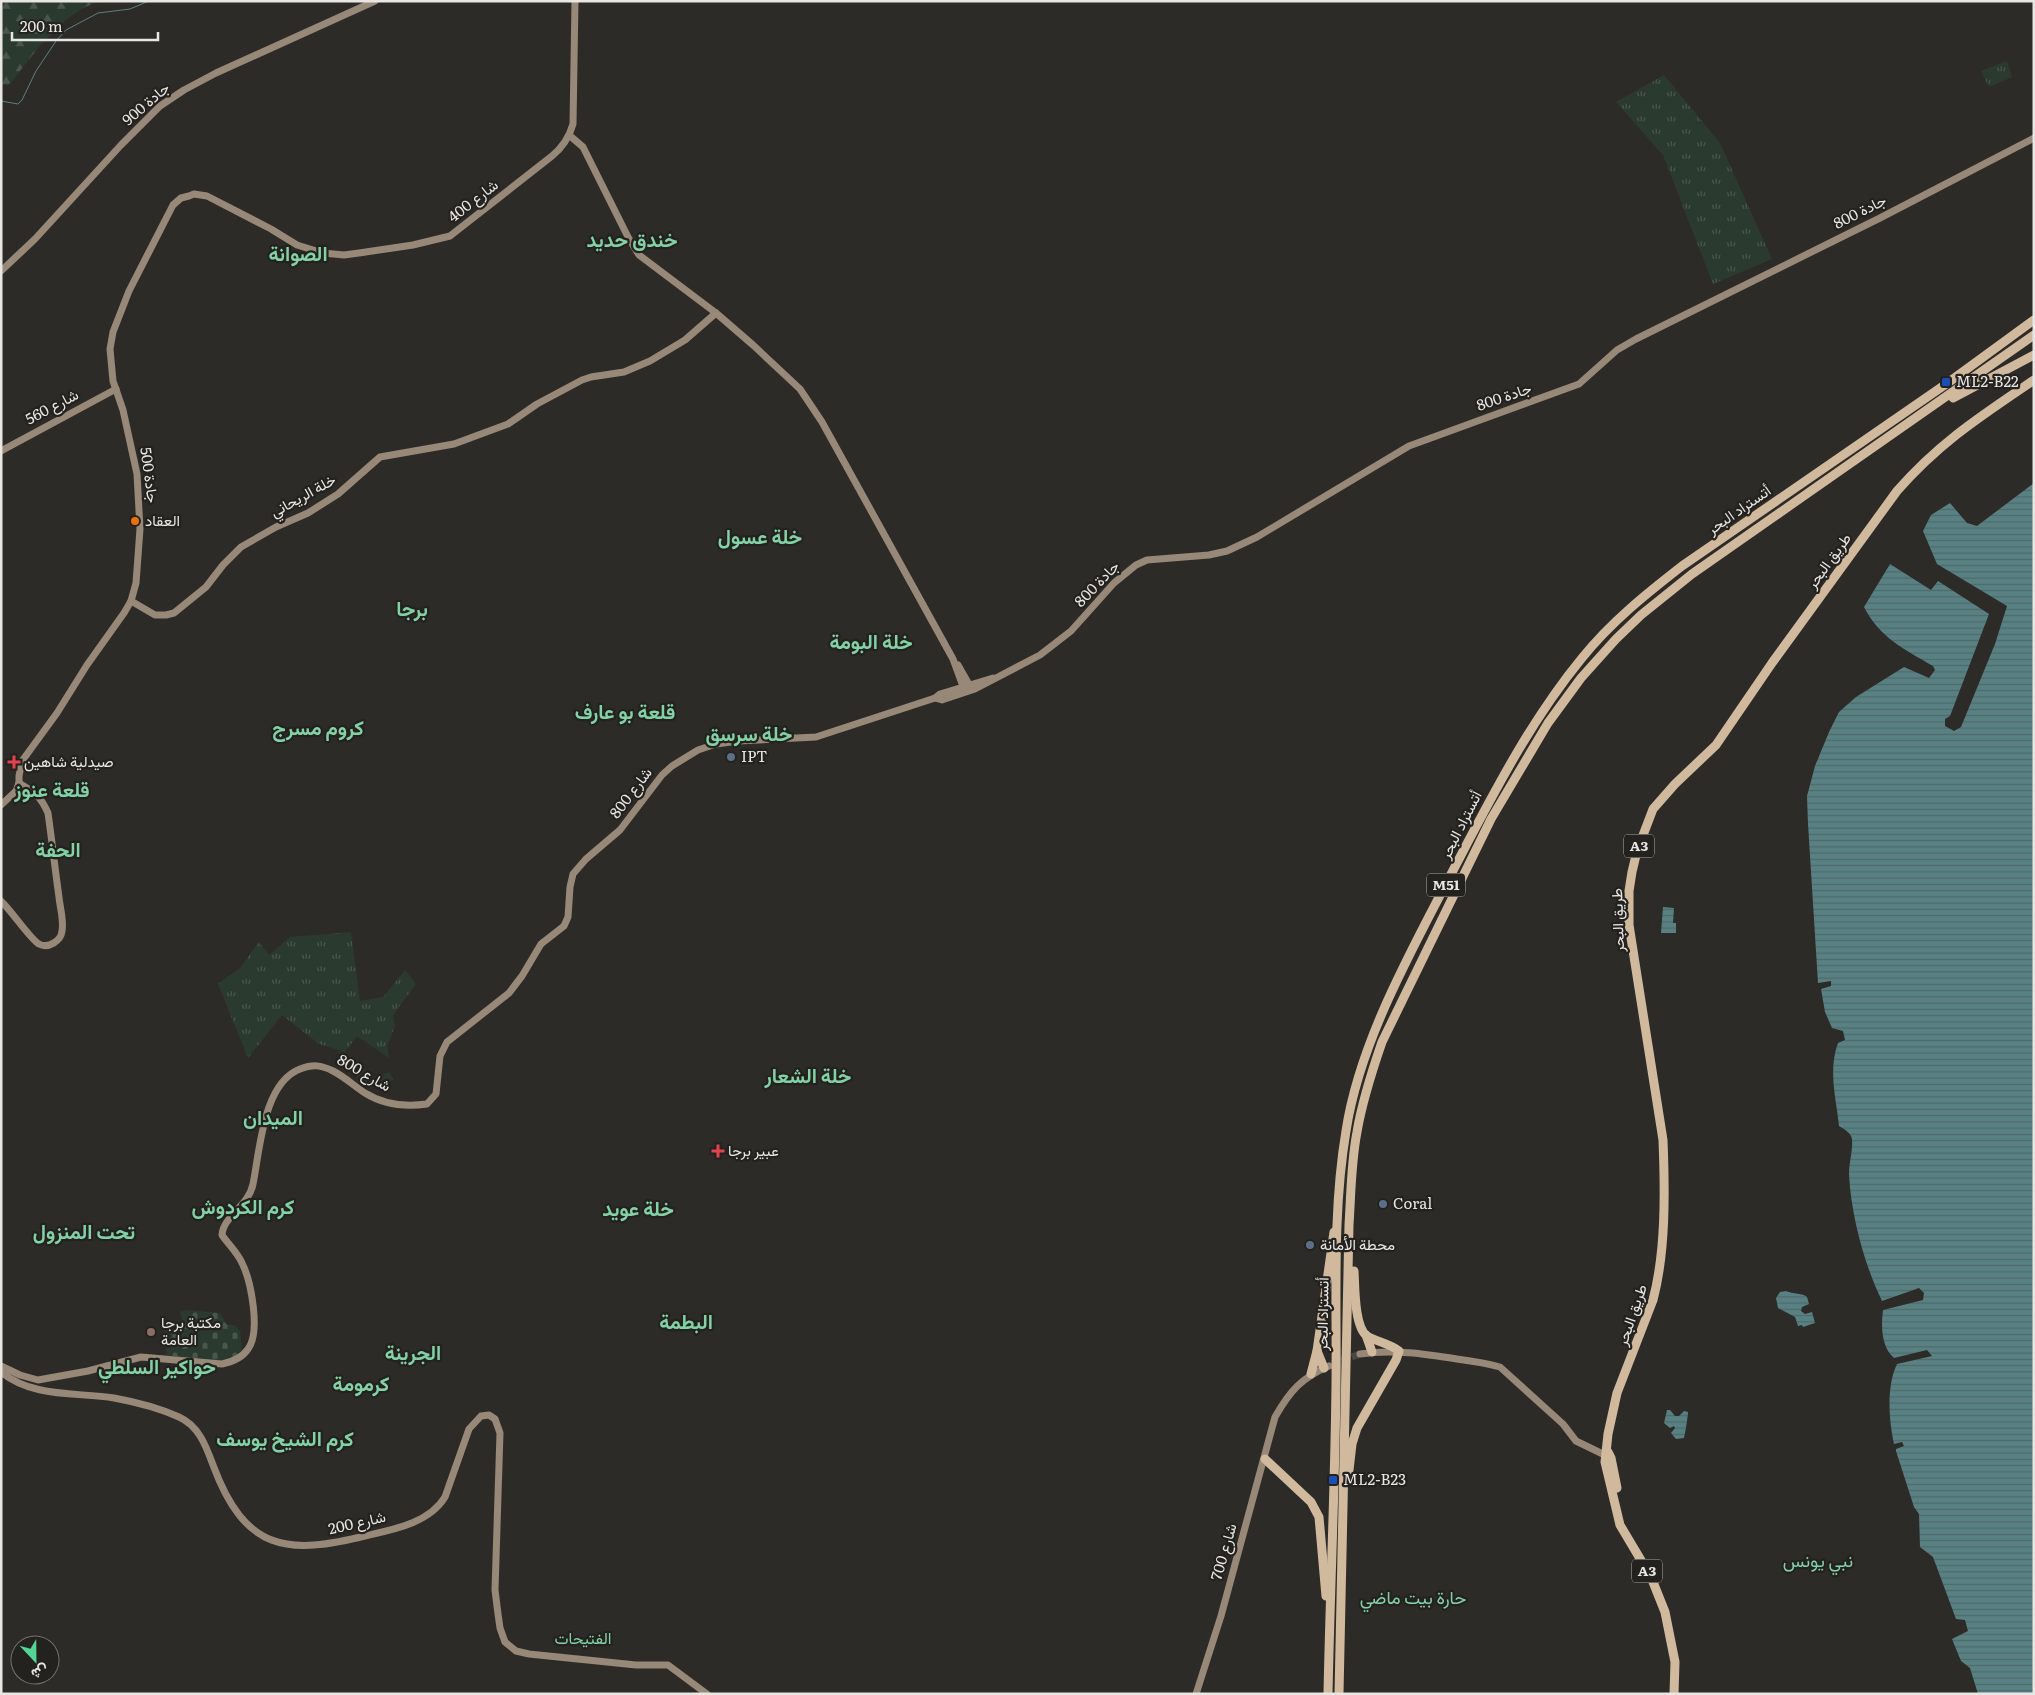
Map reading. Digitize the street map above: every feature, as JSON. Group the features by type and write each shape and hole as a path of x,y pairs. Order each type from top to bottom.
{"highway":[{"name":"أتستراد البحر","path":"1328,1694 1335,1461 1339,1202 1345,1139 1351,1103 1376,1031 1414,947 1492,795 1538,720 1580,660 1597,640 1642,598 1682,566 1949,382 2034,320"},
{"name":"أتستراد البحر","path":"1339,1694 1352,1173 1357,1132 1374,1064 1382,1042 1491,820 1516,774 1548,723 1581,678 1641,615 1692,574 2034,335"},
{"path":"1918,417 2034,355"},
{"name":"طريق البحر","path":"1674,1694 1675,1662 1665,1612 1651,1577 1620,1525 1608,1458 1608,1434 1617,1393 1655,1292 1662,1243 1664,1140 1629,925 1629,890 1632,872 1648,819 1653,809 1669,790 1716,744 1814,605 1879,516 1915,471 1960,431 2034,380"},
{"path":"1311,1374 1339,1202"},
{"path":"1350,1246 1359,1323 1372,1352"},
{"path":"1344,1490 1357,1428 1399,1352 1390,1344 1366,1335"},
{"path":"1316,1350 1326,1367"},
{"name":"طريق البحر","path":"1608,1458 1624,1523 1656,1580 1671,1617 1680,1661 1680,1694"},
{"path":"1265,1459 1311,1502 1319,1517 1324,1585 1330,1611"}],"main road":[{"name":"جادة 900","path":"1,271 35,239 121,145 160,106 184,90 216,73 375,1"},
{"name":"شارع 400","path":"221,203 297,245 323,253 344,255 414,246 439,240 461,230 552,156 564,145 569,135 573,124 575,1"},
{"path":"569,135 582,147 639,255 716,313 753,344 800,389 822,422 953,659 967,688"},
{"name":"جادة 800","path":"994,678 1024,665 1062,640 1084,619 1114,584 1140,563 1147,560 1208,555 1227,551 1249,541 1409,446 1579,384 1617,350 1636,338 1876,220 2034,138"},
{"name":"جادة 500","path":"20,783 19,776 22,761 57,713 131,601 139,567 140,505 137,474 123,410 110,363 113,332 129,291 168,212 181,198 194,194 207,196 221,203"},
{"name":"خلة الريحاني","path":"131,601 155,615 174,613 206,587 223,565 241,547 308,513 338,494 380,457 454,444 511,422 536,404 582,380 624,372 650,361 685,340 716,313"},
{"name":"شارع 560","path":"1,451 116,389"},
{"name":"شارع 800","path":"1,1366 20,1375 38,1380 88,1371 141,1357 222,1364 232,1362 242,1356 252,1342 253,1298 242,1262 222,1235 222,1228 245,1203 253,1187 259,1145 270,1106 276,1090 287,1076 303,1068 321,1065 334,1071 364,1093 382,1102 408,1106 427,1104 436,1094 440,1056 447,1042 509,993 522,976 541,944 564,926 568,917 573,874 586,859 620,830 662,775 672,766 698,750 716,744 816,737 935,698 942,700 994,678"},
{"path":"1,805 16,791 20,783 36,793 42,800 48,813 62,915 62,933 58,940 50,945 43,946 37,943 1,901"},
{"path":"1360,1354 1399,1352 1487,1363 1500,1367 1563,1424 1576,1441 1608,1458"},
{"name":"شارع 700","path":"1196,1694 1220,1618 1275,1417 1286,1397 1311,1374 1326,1367"},
{"name":"شارع 200","path":"1,1372 16,1383 41,1390 68,1395 114,1398 145,1405 188,1422 201,1436 220,1484 240,1519 259,1534 270,1540 285,1544 318,1545 368,1536 411,1524 430,1512 445,1497 469,1429 481,1416 489,1415 495,1419 500,1434 495,1590 500,1628 509,1648 529,1654 568,1659 636,1665 668,1665 707,1694"}],"green space":[{"path":"1,1 102,1 87,6 61,24 38,48 8,86 1,84"},
{"path":"2007,61 2012,77 1989,87 1981,71"},
{"path":"1664,75 1720,143 1772,259 1713,284 1663,155 1616,102"},
{"path":"351,932 360,1001 383,997 405,970 416,984 393,1015 395,1026 387,1046 389,1058 357,1036 345,1052 319,1044 282,1015 248,1058 218,984 240,968 259,942 269,955 290,937"},
{"path":"338,1051 375,1078 389,1072 394,1080 374,1083 371,1089 342,1061"},
{"path":"187,1310 220,1313 227,1325 235,1325 240,1331 242,1352 234,1357 216,1361 167,1355 166,1349 171,1347 162,1326 183,1321 180,1312"}],"water":[{"path":"2034,483 2034,1694 1978,1694 1970,1668 1961,1661 1952,1639 1968,1631 1965,1620 1956,1619 1933,1557 1920,1547 1919,1514 1914,1507 1896,1451 1896,1449 1904,1446 1902,1442 1894,1444 1891,1425 1890,1393 1897,1364 1932,1356 1927,1350 1894,1358 1884,1342 1882,1329 1883,1310 1923,1300 1924,1293 1919,1288 1882,1301 1864,1255 1852,1206 1849,1174 1852,1139 1849,1133 1839,1126 1833,1074 1838,1043 1845,1040 1843,1031 1832,1028 1825,1012 1821,989 1831,986 1831,981 1818,983 1807,796 1815,766 1839,712 1856,697 1904,667 1929,678 1935,670 1933,666 1885,635 1870,618 1864,607 1890,564 1931,590 1938,581 1989,614 1950,716 1945,719 1945,726 1954,731 1961,727 1995,644 2007,606 1937,564 1923,531 1931,515 1950,503 1967,523 1977,526"},
{"path":"1663,907 1674,908 1673,923 1676,923 1676,933 1661,933"},
{"path":"1786,1291 1807,1297 1809,1304 1802,1307 1801,1311 1805,1314 1812,1312 1815,1323 1803,1327 1802,1325 1798,1326 1795,1317 1778,1308 1776,1298 1780,1292"},
{"path":"1667,1410 1670,1410 1675,1416 1679,1416 1684,1411 1688,1412 1684,1438 1676,1439 1671,1433 1675,1428 1674,1426 1670,1428 1664,1423"}],"waterway":[{"path":"1,101 18,104 22,100 36,71 56,41 66,30 98,13 130,9 149,1"}],"tunnel":[{"path":"1332,1364 1360,1354"}],"place":[{"name":"ML2-B22","path":"1946,382"},
{"name":"العقاد","path":"135,521"},
{"name":"IPT","path":"731,757"},
{"name":"صيدلية شاهين","path":"14,762"},
{"name":"عبير برجا","path":"718,1151"},
{"name":"Coral","path":"1383,1204"},
{"name":"محطة الأمانة","path":"1310,1245"},
{"name":"مكتبة برجا العامة","path":"151,1332"},
{"name":"ML2-B23","path":"1333,1480"}],"district":[{"name":"خندق حديد","path":"632,240"},
{"name":"الصوانة","path":"298,254"},
{"name":"خلة عسول","path":"760,537"},
{"name":"برجا","path":"412,609"},
{"name":"خلة البومة","path":"871,642"},
{"name":"قلعة بو عارف","path":"625,712"},
{"name":"كروم مسرج","path":"318,728"},
{"name":"خلة سرسق","path":"749,734"},
{"name":"قلعة عنوز","path":"52,790"},
{"name":"الحفة","path":"58,850"},
{"name":"خلة الشعار","path":"808,1076"},
{"name":"الميدان","path":"273,1118"},
{"name":"كرم الكردوش","path":"243,1207"},
{"name":"خلة عويد","path":"638,1209"},
{"name":"تحت المنزول","path":"84,1232"},
{"name":"البطمة","path":"686,1322"},
{"name":"الجرينة","path":"413,1353"},
{"name":"حواكير السلطي","path":"157,1367"},
{"name":"كرمومة","path":"361,1384"},
{"name":"كرم الشيخ يوسف","path":"285,1439"},
{"name":"نبي يونس","path":"1818,1561"},
{"name":"حارة بيت ماضي","path":"1413,1598"},
{"name":"الفتيحات","path":"583,1638"}]}
